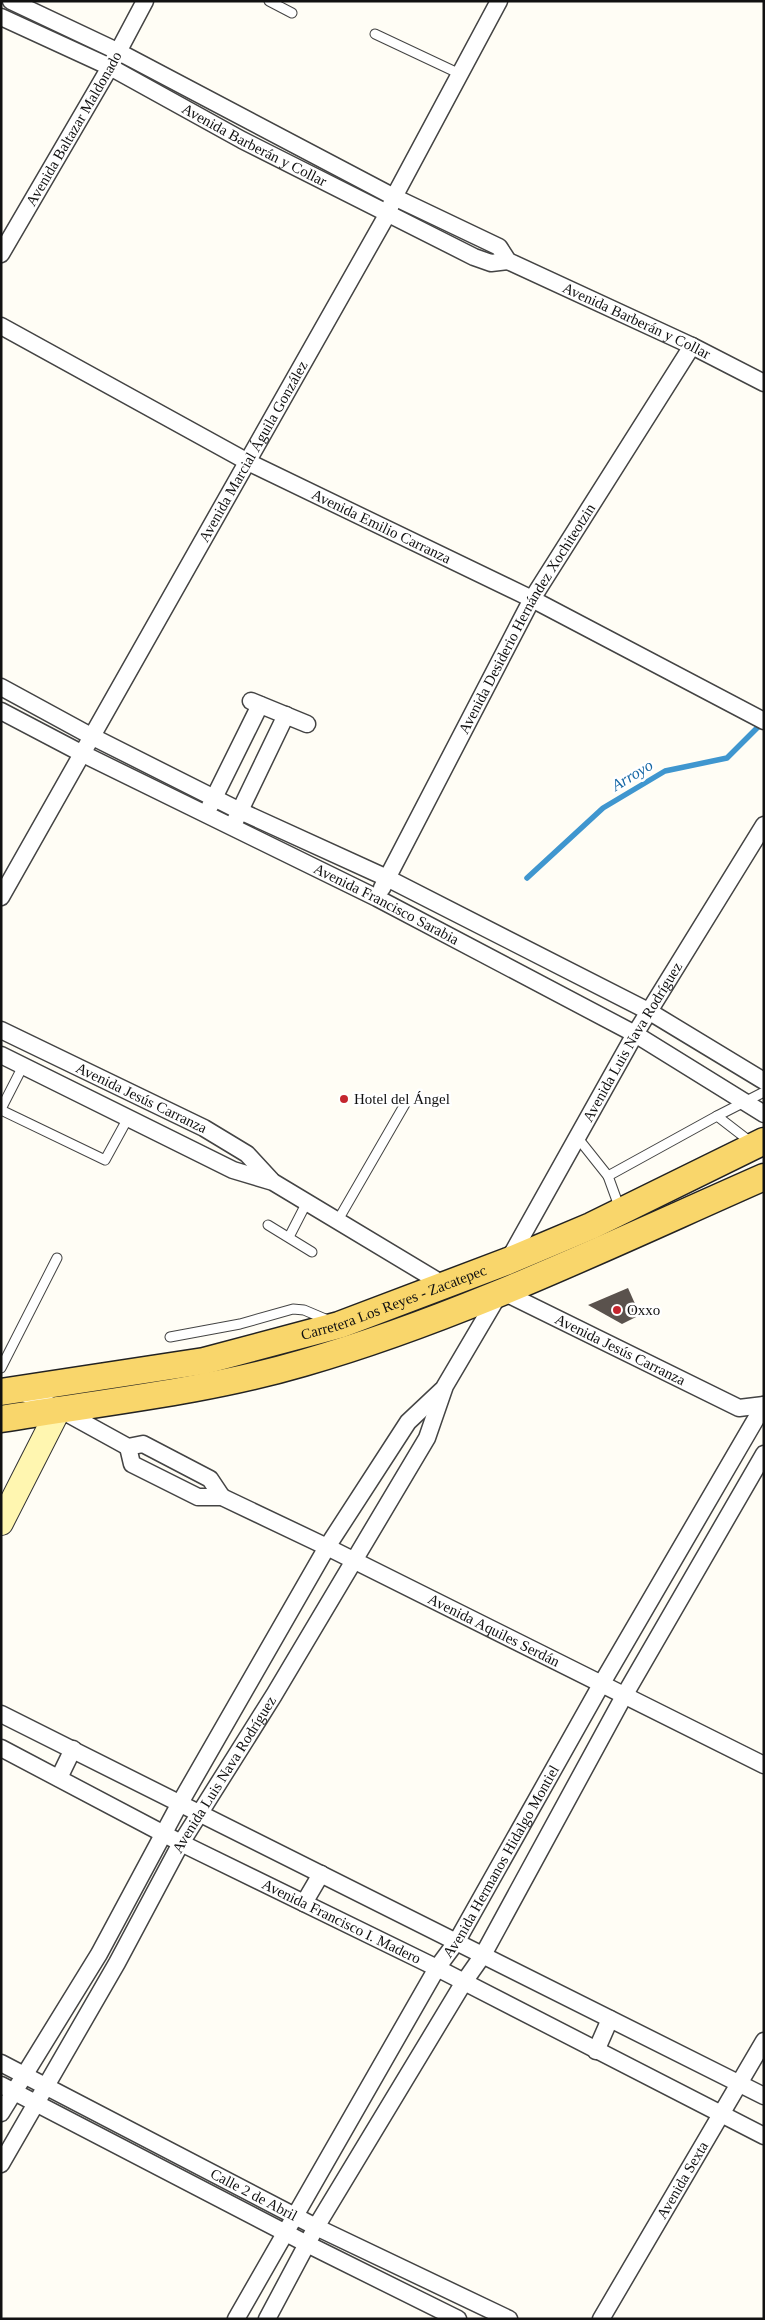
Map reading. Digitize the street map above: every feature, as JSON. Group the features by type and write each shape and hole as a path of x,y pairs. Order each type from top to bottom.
{"main road":[{"name":"Carretera Los Reyes - Zacatepec","path":"5,1383 204,1361 339,1326 508,1261 621,1212 759,1143"},
{"name":"Carretera Los Reyes - Zacatepec","path":"1,1420 59,1409 212,1386 304,1363 419,1324 501,1291 764,1177"},
{"path":"1,1523 59,1409"}],"street":[{"name":"Avenida Barberán y Collar","path":"11,1 118,51 394,197 499,246 508,260 692,346 764,383"},
{"name":"Avenida Baltazar Maldonado","path":"1,254 110,67 145,1"},
{"name":"Avenida Marcial Águila González","path":"1,897 7,874 91,736 387,215 394,197 499,1"},
{"name":"Avenida Barberán y Collar","path":"1,17 110,67 242,140 387,215 474,257 491,263 508,260"},
{"path":"242,140 252,123"},
{"name":"Avenida Emilio Carranza","path":"1,326 248,462 532,599 764,721"},
{"name":"Avenida Desiderio Hernández Xochiteotzin","path":"377,898 532,599 692,346"},
{"name":"Avenida Francisco Sarabia","path":"1,687 91,736 214,798 387,878 650,1012 764,1081"},
{"path":"205,814 214,798 255,703 306,724"},
{"name":"Avenida Francisco Sarabia","path":"1,711 81,753 377,898 636,1034 764,1114"},
{"path":"231,827 286,715"},
{"name":"Avenida Luis Nava Rodríguez","path":"508,1261 636,1034 764,826"},
{"name":"Avenida Jesús Carranza","path":"1,1030 204,1128 247,1154 273,1182"},
{"name":"Avenida Jesús Carranza","path":"1,1055 233,1170 273,1182 446,1286"},
{"name":"Avenida Luis Nava Rodríguez","path":"1,2164 117,1963 181,1843 274,1696 427,1438 445,1386 501,1291"},
{"name":"Avenida Jesús Carranza","path":"501,1291 739,1408"},
{"name":"Avenida Aquiles Serdán","path":"5,1383 59,1409 128,1447 143,1444 210,1479 222,1497"},
{"name":"Avenida Luis Nava Rodríguez","path":"1,2113 8,2088 24,2075 99,1954 180,1803 327,1547 408,1422 445,1386"},
{"path":"757,1433 739,1408 764,1405"},
{"name":"Avenida Hermanos Hidalgo Montiel","path":"236,2319 437,1968 457,1941 602,1683 712,1495 757,1433 764,1405"},
{"name":"Avenida Aquiles Serdán","path":"128,1447 132,1464 198,1497 222,1497 327,1547 764,1765"},
{"name":"Avenida Hermanos Hidalgo Montiel","path":"267,2319 316,2227 394,2096 464,1982 483,1955 624,1696 735,1508 764,1454"},
{"path":"712,1495 735,1508"},
{"path":"673,1562 694,1576"},
{"path":"249,1682 274,1696"},
{"path":"1,1714 764,2096"},
{"name":"Avenida Francisco I. Madero","path":"1,1748 164,1832 181,1843 437,1968 719,2115 764,2136"},
{"path":"59,1778 73,1749"},
{"path":"556,1764 582,1776"},
{"path":"523,1822 549,1834"},
{"path":"304,1903 322,1874"},
{"path":"99,1954 117,1963"},
{"path":"596,2051 610,2019"},
{"name":"Avenida Sexta","path":"601,2319 764,2041"},
{"name":"Calle 2 de Abril","path":"1,2064 47,2085 294,2216 509,2319"},
{"path":"371,2084 394,2096"},
{"name":"Calle 2 de Abril","path":"8,2088 307,2244 458,2319"},
{"path":"124,2148 134,2131"},
{"path":"163,2168 172,2151"},
{"path":"435,2308 446,2288"}],"lane":[{"path":"269,1 292,13"},
{"path":"374,34 460,74"},
{"path":"23,1066 1,1109 105,1160 128,1118"},
{"path":"608,1176 716,1116 764,1092"},
{"path":"338,1220 405,1104"},
{"path":"716,1116 759,1143"},
{"path":"577,1137 608,1176 621,1212"},
{"path":"289,1237 307,1202"},
{"path":"268,1225 312,1252"},
{"path":"5,1383 57,1258"},
{"path":"170,1337 240,1324 293,1309 304,1310 339,1326"}],"building":[{"name":"Oxxo","path":"628,1288 640,1315 622,1324 588,1305"}],"waterway":[{"name":"Arroyo","path":"527,878 603,808 665,771 727,758 763,722"}],"place":[{"name":"Hotel del Ángel","path":"344,1099"},
{"name":"Oxxo","path":"617,1310"}]}
